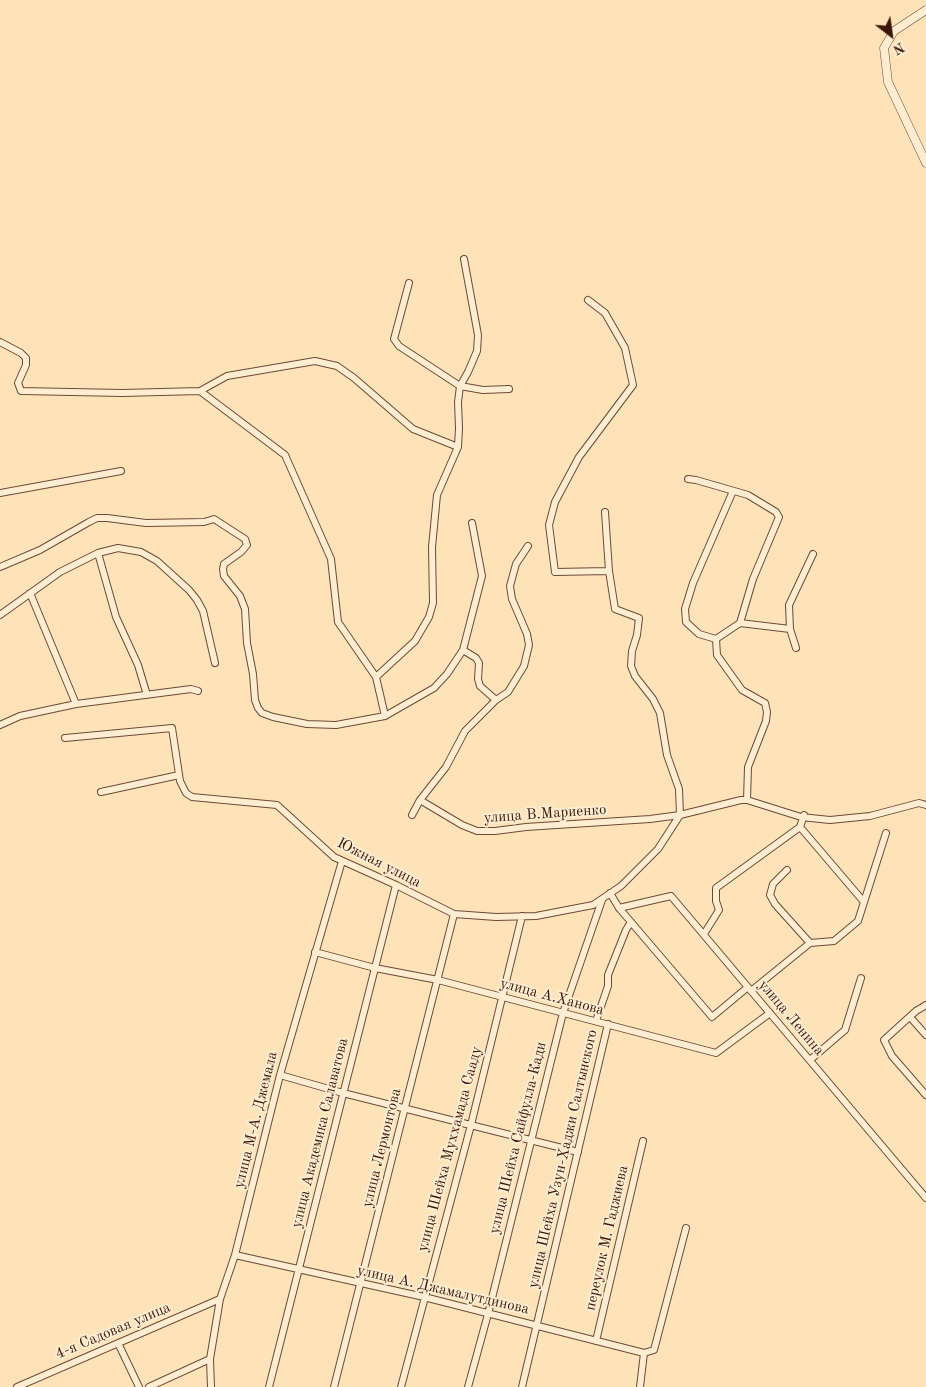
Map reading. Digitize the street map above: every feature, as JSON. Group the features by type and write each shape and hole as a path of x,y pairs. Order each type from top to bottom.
{"street":[{"path":"926,10 894,31 884,48 888,82 926,163"},
{"path":"376,677 415,641 429,617 434,594 432,547 437,495 458,447 460,386 478,350 478,336 464,259"},
{"path":"409,283 394,340 399,346 460,386 483,390 508,389"},
{"path":"588,300 605,314 625,348 633,385 579,457 555,502 549,525 555,572 608,571"},
{"path":"0,342 21,353 26,358 26,365 18,383 21,391 122,393 200,391 227,376 315,361 337,366 413,428 458,447"},
{"path":"200,391 285,455 331,559 338,622 376,677 385,716"},
{"path":"0,493 121,471"},
{"path":"688,479 748,495 776,512 779,517 753,579 740,623 716,639"},
{"path":"716,639 699,634 686,622 685,609 693,584 733,491"},
{"path":"605,512 608,571 616,609 638,618 631,666 635,676 660,713 667,755 679,790 680,815"},
{"path":"0,567 34,553 97,518 146,523 204,522 214,518 245,539 247,545 241,552 224,564 223,569 224,576 240,596 245,609 247,643 253,674 255,700 258,708 262,713 273,717 323,725 336,725 385,716 434,688 447,674 463,650 482,576 472,523"},
{"path":"412,814 420,800 446,767 466,731 496,700 508,692 524,666 529,645 527,634 512,599 510,586 516,564 528,546"},
{"path":"0,615 60,572 98,553 118,548 141,552 157,561 190,590 198,600 203,611 215,663"},
{"path":"98,553 116,617 138,665 148,695"},
{"path":"796,648 790,629 789,605 813,554"},
{"path":"30,593 76,704"},
{"path":"740,623 790,629"},
{"path":"716,639 716,655 742,690 765,703 767,712 766,721 748,767 747,800 803,816 830,820 870,816 919,803 926,805"},
{"path":"463,650 476,658 480,663 478,679 480,686 496,700"},
{"path":"0,726 20,716 76,704 191,689 198,691"},
{"name":"Южная улица","path":"65,738 172,728 180,781 186,793 192,797 277,805 334,857 454,914 536,916 593,905 620,886 658,848 680,815"},
{"path":"101,792 179,775"},
{"name":"улица В.Мариенко","path":"420,800 462,825 477,831 650,819 680,815 747,800"},
{"path":"704,934 720,910 716,901 716,888 800,827 803,816"},
{"path":"800,827 864,902"},
{"path":"610,893 619,908 712,1017 810,943 834,941 858,921 886,832"},
{"name":"улица М-А. Джемала","path":"211,1387 210,1359 220,1299 235,1255 280,1075 342,861"},
{"path":"787,870 773,884 770,895 775,904 810,943"},
{"name":"улица Академика Салаватова","path":"270,1387 396,885"},
{"name":"улица Ленина","path":"619,908 671,896 926,1198"},
{"name":"улица Шейха Сайфулла-Кади","path":"468,1387 563,1013 602,899"},
{"name":"улица Лермонтова","path":"334,1387 454,914"},
{"name":"улица Шейха Муххамада Сааду","path":"401,1387 471,1125 522,916"},
{"path":"596,1021 608,986 608,975 631,922"},
{"name":"улица А.Ханова","path":"315,952 375,968 438,980 716,1053 770,1013"},
{"path":"810,1060 845,1030 861,978"},
{"path":"926,1005 884,1040 892,1056 926,1095"},
{"path":"910,1017 926,1035"},
{"name":"улица Шейха Узун-Хаджи Салтынского","path":"522,1387 608,1024"},
{"path":"280,1075 344,1094 578,1152"},
{"name":"переулок М. Гаджиева","path":"596,1340 643,1142"},
{"path":"640,1387 644,1353 654,1350 686,1228"},
{"name":"улица А. Джамалутдинова","path":"235,1255 424,1298 644,1353"},
{"name":"4-я Садовая улица","path":"17,1387 220,1299"},
{"path":"118,1343 139,1387"},
{"path":"148,1387 210,1359"}]}
